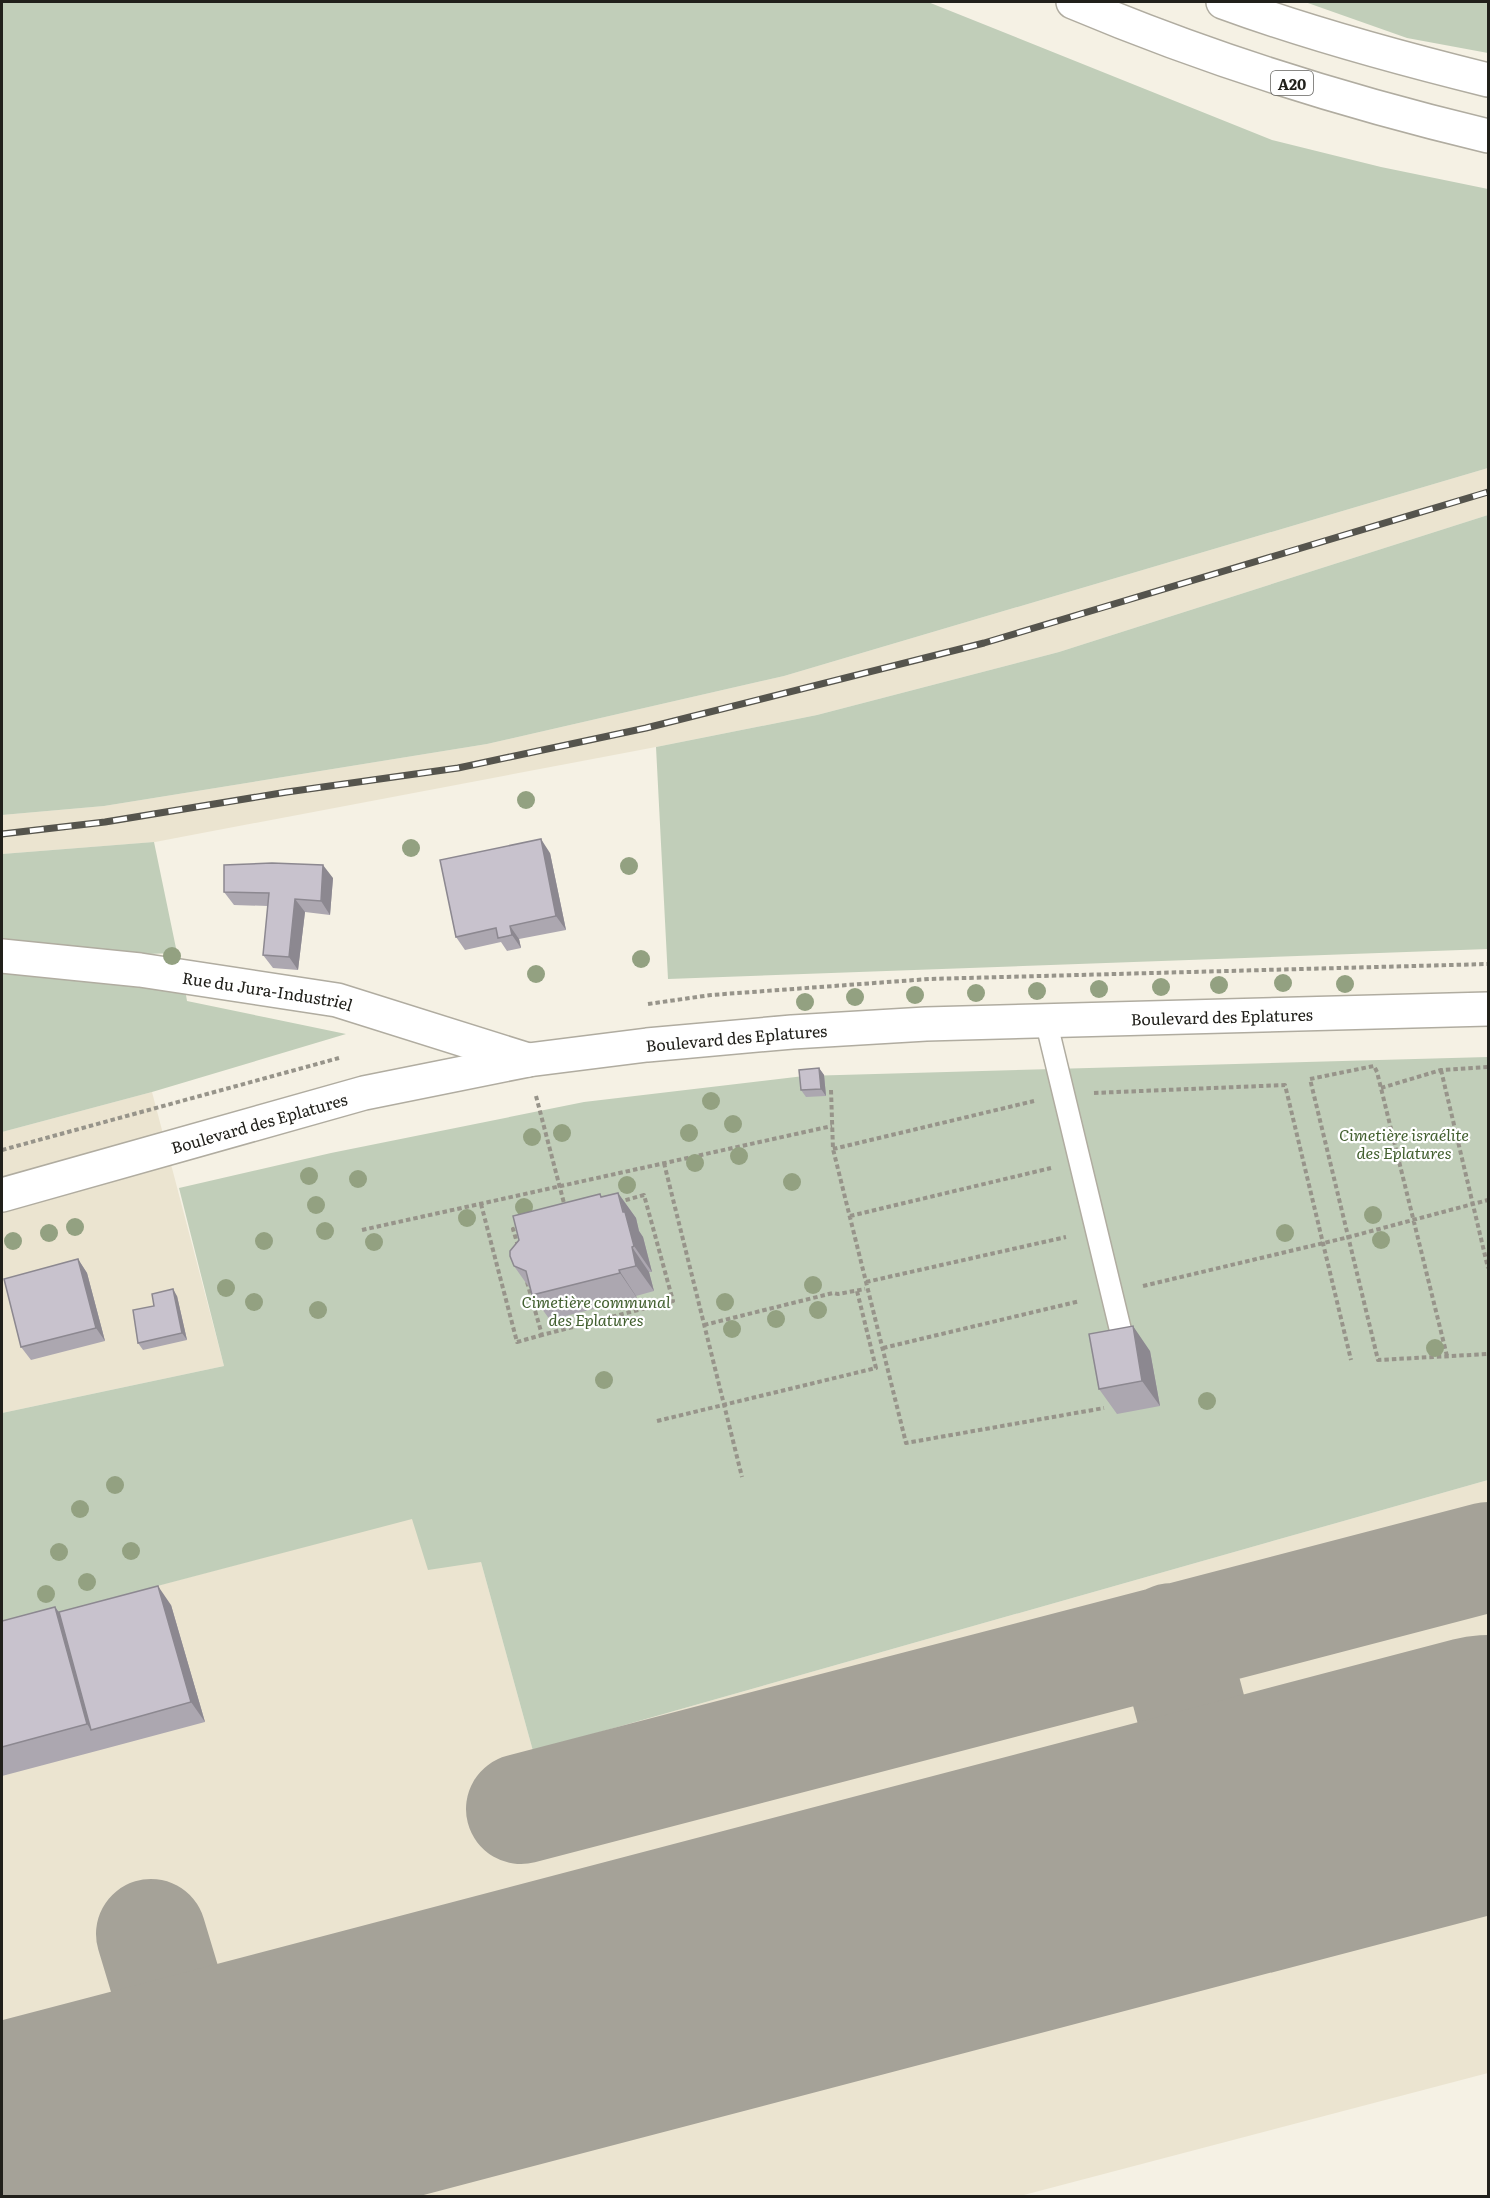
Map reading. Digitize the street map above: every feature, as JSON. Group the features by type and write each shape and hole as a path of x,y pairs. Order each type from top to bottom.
{"main road":[{"name":"A20","path":"1073,2 1241,67 1371,107 1488,136"},
{"path":"1223,2 1386,55 1488,80"},
{"name":"Rue du Jura-Industriel","path":"2,956 140,970 337,1000 528,1060"},
{"name":"Boulevard des Eplatures","path":"2,1195 364,1093 528,1060 647,1045 792,1032 926,1024 1488,1009"}],"lane":[{"path":"1046,1021 1120,1328"}],"path":[{"path":"528,1060 567,1215"},
{"path":"1447,1356 1374,1066 1310,1079 1378,1360 1488,1354"},
{"path":"1381,1088 1441,1070 1488,1067"},
{"path":"1441,1070 1488,1268"},
{"path":"833,1149 1064,1094 1285,1085 1351,1360"},
{"path":"831,1090 833,1149 906,1443 1104,1408"},
{"path":"362,1230 832,1126"},
{"path":"850,1216 1081,1161"},
{"path":"664,1163 742,1477"},
{"path":"481,1204 517,1342 673,1301 644,1195 611,1204"},
{"path":"883,1348 1349,1237 1488,1200"},
{"path":"519,1250 513,1229 524,1226"},
{"path":"866,1282 1096,1230"},
{"path":"524,1272 542,1335"},
{"path":"704,1325 833,1293 866,1289"},
{"path":"657,1421 876,1368 857,1291"}],"shaded area":[{"path":"1488,468 1488,515 1059,652 817,715 155,842 2,854 2,815 104,806 487,744 784,676"},
{"path":"152,1092 224,1366 2,1413 2,1132"},
{"path":"1488,1480 1488,2073 1020,2196 2,2196 2,1627 412,1518 481,1562 533,1751"}],"green space":[{"path":"2,2 928,2 1272,140 1381,167 1488,189 1488,468 784,676 487,744 104,806 2,815"},
{"path":"1305,2 1488,2 1488,53 1407,38"},
{"path":"1488,515 1488,949 668,979 656,747 817,715 1059,652"},
{"path":"154,842 177,953 147,954 2,942 2,854"},
{"path":"2,970 185,989 187,1001 346,1034 152,1092 2,1132"},
{"path":"1488,1057 1488,1480 533,1751 481,1562 428,1570 412,1519 2,1627 2,1413 224,1366 179,1188 331,1153 584,1102 804,1076"}],"building":[{"path":"541,839 556,916 510,926 512,935 498,938 496,928 456,937 440,860"},
{"path":"272,863 323,865 321,901 295,899 289,957 263,955 269,893 224,892 224,865"},
{"path":"819,1068 821,1089 801,1090 799,1070"},
{"path":"618,1193 634,1246 632,1247 636,1266 619,1270 620,1273 532,1295 526,1271 514,1266 510,1256 510,1251 519,1240 513,1216 600,1194 601,1197"},
{"path":"78,1259 96,1328 21,1347 4,1279"},
{"path":"173,1289 182,1333 138,1343 133,1310 154,1306 152,1294"},
{"path":"1133,1326 1142,1381 1099,1389 1089,1334"},
{"path":"158,1586 191,1702 91,1730 59,1612"},
{"path":"55,1607 87,1724 2,1747 2,1621"}],"taxiway":[{"path":"521,1809 1488,1557"},
{"path":"1172,1638 1226,1842"},
{"path":"151,1934 204,2110"}],"runway":[{"path":"2,2163 1488,1773"}],"railway":[{"path":"2,834 105,822 287,792 458,768 646,728 984,643 1488,492"}],"park label":[{"name":"Cimetière israélite des Eplatures","path":"1404,1143"},
{"name":"Cimetière communal des Eplatures","path":"596,1310"}]}
